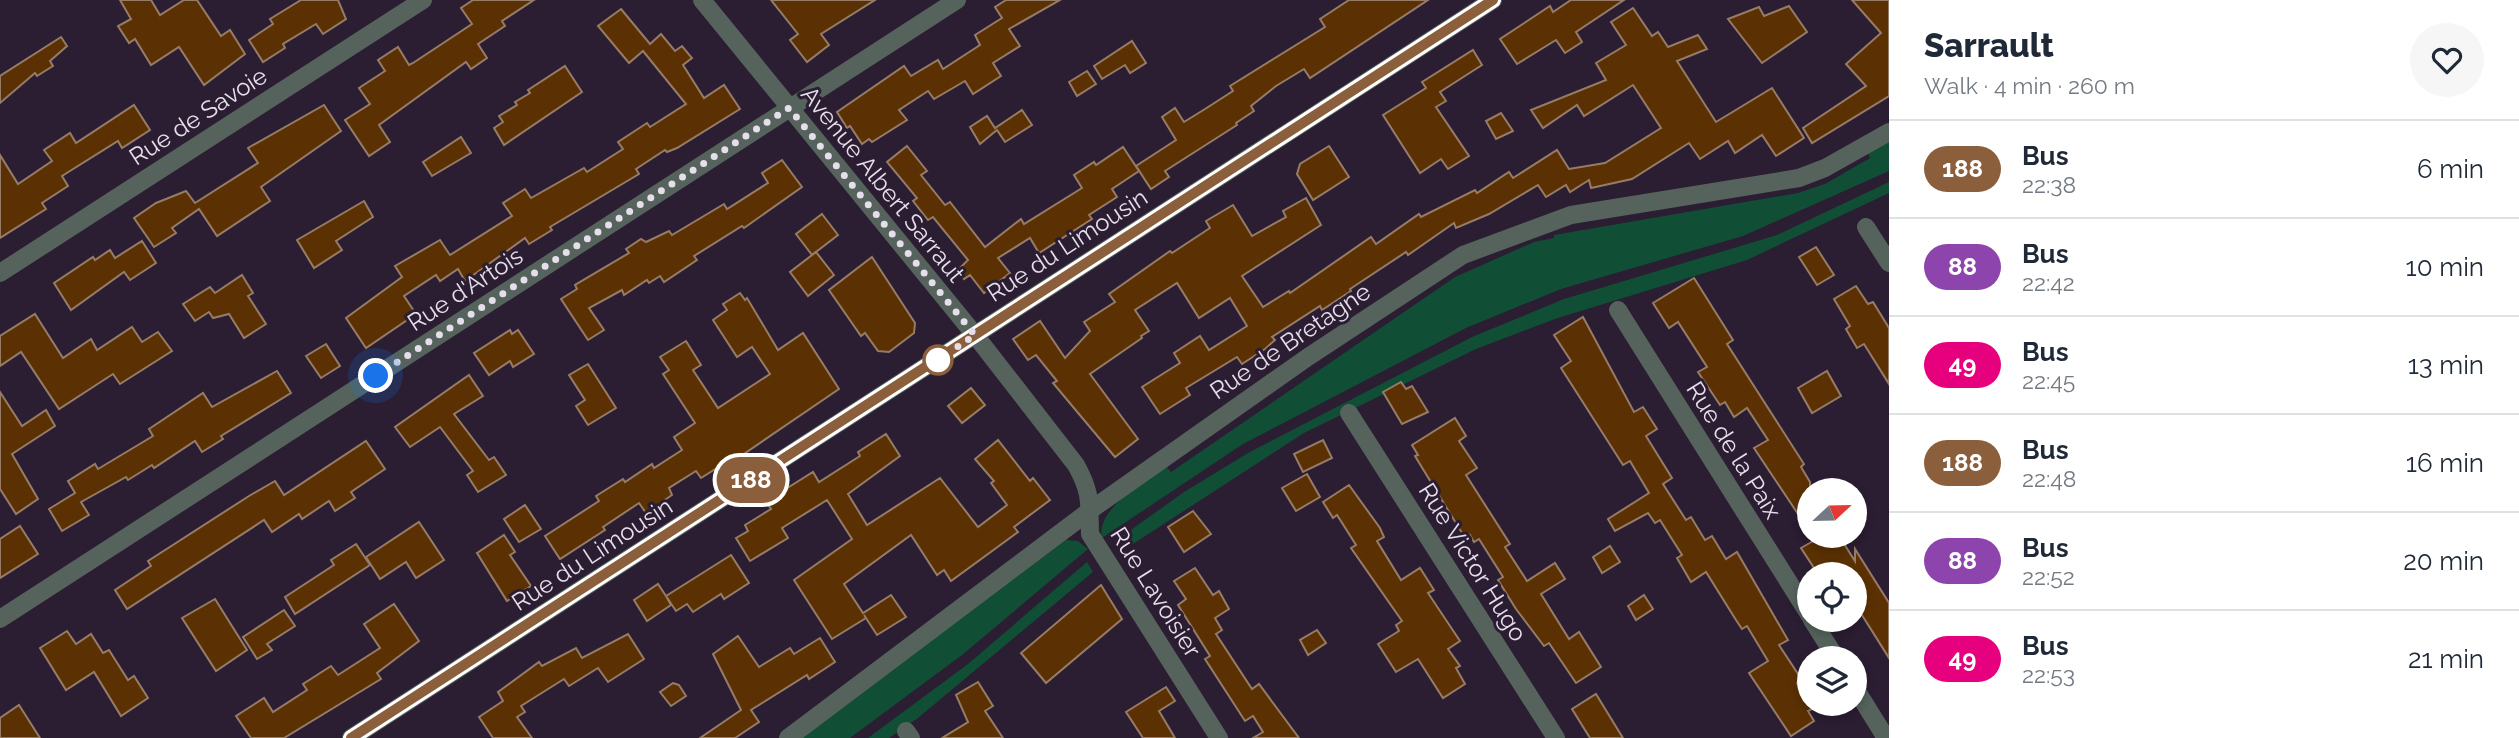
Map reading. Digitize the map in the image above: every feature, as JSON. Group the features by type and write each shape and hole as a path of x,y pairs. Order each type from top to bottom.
{"street":[{"name":"Rue de Savoie","path":"0,273 423,0"},
{"name":"Avenue Albert Sarraut","path":"702,0 975,335 1076,465"},
{"name":"Rue d'Artois","path":"0,619 957,0"},
{"name":"Rue du Limousin","path":"351,738 1493,0"},
{"name":"Rue de Bretagne","path":"788,738 1092,509 1308,356 1463,255 1571,215 1799,178 1838,161 1889,132"},
{"path":"1866,227 1889,263"},
{"name":"Rue de la Paix","path":"1618,310 1797,596"},
{"name":"Rue Victor Hugo","path":"1349,413 1556,738"},
{"name":"Rue Lavoisier","path":"1076,465 1089,489 1092,509 1090,534 1219,738"},
{"path":"1867,707 1886,738"}],"green space":[{"path":"1889,139 1889,171 1743,236 1561,289 1466,328 1243,444 1102,538 1106,517 1114,506 1135,488 1166,466 1171,472 1455,277 1534,242 1554,238 1554,235 1798,193 1825,184 1870,158 1867,151"},
{"path":"1889,182 1889,193 1747,260 1558,318 1476,349 1304,433 1119,553 1114,542 1184,492 1248,453 1472,337 1564,299 1777,235"},
{"path":"1066,540 1078,541 1088,549 962,655 850,738 800,738"},
{"path":"1087,562 1093,572 918,718 889,738 868,738 968,664"}],"building":[{"path":"120,0 151,0 160,15 184,0 197,0 221,36 230,30 245,54 204,85 179,47 151,65 135,39 129,43 118,26 131,19"},
{"path":"301,0 338,0 346,19 323,34 316,24 283,44 285,48 263,62 249,40 273,24 270,19"},
{"path":"473,0 534,0 502,21 505,26 478,44 487,58 471,69 466,62 379,125 390,142 369,156 345,120 370,104 359,88 385,71 378,60 398,47 409,65 472,24 461,8"},
{"path":"771,0 875,0 821,34 829,45 807,62 790,40 798,34"},
{"path":"1006,0 1060,0 1009,29 1020,46 993,63 1001,76 973,94 965,81 934,99 928,91 899,110 907,120 872,142 869,139 862,144 850,126 847,128 837,112 904,66 911,76 938,60 943,69 980,45 975,35 1002,18 995,7"},
{"path":"1349,0 1428,0 1310,78 1304,69 1276,86 1251,106 1254,111 1236,123 1237,125 1165,171 1169,177 1151,189 1136,166 1176,140 1162,117 1175,108 1184,122 1205,109 1233,91 1230,86 1325,27 1320,19"},
{"path":"1571,0 1624,0 1576,32 1582,42 1565,53 1556,40 1517,64 1500,39 1550,6 1553,12"},
{"path":"1852,0 1889,0 1889,96 1812,143 1803,128 1866,86 1846,64 1881,33"},
{"path":"1789,6 1807,32 1762,63 1728,19 1759,7 1764,16"},
{"path":"1633,8 1652,36 1658,32 1668,47 1698,35 1707,49 1677,61 1716,122 1772,88 1804,138 1776,156 1762,135 1735,153 1728,141 1700,159 1689,143 1632,179 1591,188 1589,180 1570,192 1566,185 1546,197 1538,185 1489,214 1456,228 1454,223 1408,255 1406,252 1322,310 1320,306 1272,337 1275,340 1242,364 1237,357 1186,388 1190,395 1160,414 1142,387 1180,363 1174,353 1200,336 1209,350 1247,326 1230,298 1199,318 1177,283 1135,310 1149,331 1090,374 1138,439 1115,457 1053,383 1057,381 1036,355 1028,360 1013,339 1040,321 1065,358 1090,331 1084,322 1115,302 1109,294 1170,251 1172,253 1210,228 1206,221 1233,205 1252,236 1286,217 1283,211 1306,198 1321,225 1242,276 1263,307 1289,291 1290,293 1371,237 1376,244 1419,214 1421,217 1475,190 1477,193 1509,172 1513,178 1557,150 1569,169 1605,163 1661,128 1633,85 1584,116 1577,105 1543,128 1531,110 1606,80 1596,63 1626,45 1611,22"},
{"path":"621,9 650,44 661,34 675,51 682,46 692,58 683,65 704,98 724,85 740,109 677,148 667,152 665,150 636,169 639,174 550,227 552,230 529,244 525,238 465,281 458,269 440,281 436,275 404,296 416,314 366,348 346,318 402,277 395,266 440,240 450,255 512,216 503,203 525,189 531,198 584,168 587,172 623,149 618,142 647,123 650,127 686,104 643,51 629,63 598,26"},
{"path":"61,37 67,46 50,61 53,66 37,76 35,73 0,103 0,76"},
{"path":"1132,41 1146,63 1130,73 1125,65 1102,79 1094,66"},
{"path":"1473,50 1482,65 1440,92 1446,101 1436,107 1469,156 1448,169 1441,159 1420,173 1383,115 1426,88 1422,82"},
{"path":"565,66 582,92 504,145 494,128 503,122 499,116 517,105 515,102 530,93 528,90"},
{"path":"1087,71 1096,84 1077,96 1069,82"},
{"path":"134,105 150,130 122,148 118,141 62,176 68,186 42,203 46,209 0,238 0,155 18,184 52,161 44,150 70,133 76,143"},
{"path":"324,105 341,131 261,187 270,201 217,236 199,209 172,228 176,233 154,247 134,218 156,203 186,191 195,203 258,163 248,148"},
{"path":"1022,110 1032,125 1005,142 997,130 980,144 970,127 987,116 995,128"},
{"path":"1501,113 1513,131 1496,139 1486,121"},
{"path":"461,137 471,153 432,176 423,162"},
{"path":"907,146 927,171 921,175 945,205 950,202 985,247 1021,219 1024,224 1082,188 1074,175 1094,162 1096,165 1123,147 1139,171 1112,189 1117,197 1089,215 1092,219 1039,253 1030,238 998,258 1010,273 984,293 970,275 964,279 958,270 968,260 933,217 928,220 913,201 917,198 887,162"},
{"path":"1329,146 1349,177 1313,200 1297,174 1300,164"},
{"path":"782,160 802,187 744,228 742,226 694,256 697,260 664,282 660,276 649,283 647,280 624,295 622,290 589,308 604,330 588,340 561,299 577,289 575,285 629,253 626,249 641,239 646,242 669,231 672,235 724,204 727,209 768,183 762,173"},
{"path":"364,201 373,217 336,241 342,250 314,268 297,240"},
{"path":"822,214 838,235 812,255 796,234"},
{"path":"142,241 156,263 130,280 124,272 71,310 54,283 93,257 95,260 110,250 115,258"},
{"path":"1816,247 1834,275 1817,285 1799,257"},
{"path":"816,252 834,275 808,296 790,272"},
{"path":"872,257 915,323 914,333 889,352 878,351 865,333 861,336 829,290"},
{"path":"242,275 253,293 248,296 266,324 244,338 229,314 213,318 209,312 195,321 183,304 210,287 215,293"},
{"path":"1694,278 1733,340 1727,344 1804,464 1801,467 1808,478 1797,478 1797,512 1754,448 1768,440 1747,408 1734,417 1725,402 1720,405 1698,372 1707,367 1678,322 1669,328 1653,303"},
{"path":"1856,286 1868,304 1873,302 1889,328 1889,384 1864,344 1857,348 1846,329 1850,326 1834,299"},
{"path":"740,293 745,300 747,298 778,350 803,333 839,389 735,460 733,458 701,478 696,471 669,488 672,495 646,513 639,503 603,527 605,530 560,559 545,536 599,501 596,496 623,479 625,482 652,464 654,468 682,450 674,437 695,423 663,374 669,370 660,357 686,341 701,365 693,370 718,408 770,374 752,347 737,357 713,320 727,310 723,304"},
{"path":"35,314 63,358 91,339 97,350 132,327 142,342 158,332 172,351 120,384 113,374 59,409 21,352 0,366 0,336"},
{"path":"1583,317 1634,412 1643,407 1657,429 1646,436 1672,478 1663,484 1686,520 1691,517 1705,540 1712,536 1726,559 1737,552 1788,640 1779,645 1797,672 1797,716 1811,716 1814,721 1791,736 1749,673 1768,661 1747,626 1742,629 1706,572 1691,582 1677,558 1682,555 1660,520 1655,523 1648,513 1615,531 1608,519 1649,493 1630,461 1623,465 1561,368 1571,361 1554,335"},
{"path":"510,330 512,334 518,330 534,354 513,367 510,361 489,375 474,353"},
{"path":"326,344 340,366 321,378 306,356"},
{"path":"588,364 616,408 588,425 576,406 585,400 569,375"},
{"path":"277,371 291,393 221,436 223,439 202,452 195,441 154,468 152,465 128,480 126,477 81,502 89,515 62,531 49,509 75,493 68,481 95,464 98,469 153,436 149,429 203,393 212,407"},
{"path":"1827,371 1841,396 1812,413 1798,388"},
{"path":"469,375 483,396 454,414 489,460 494,457 506,475 478,492 467,475 473,471 440,427 410,447 395,427"},
{"path":"1401,382 1406,389 1412,386 1428,412 1402,424 1383,392"},
{"path":"971,388 985,405 962,423 948,406"},
{"path":"0,392 22,426 46,410 55,426 12,454 38,499 16,514 0,489"},
{"path":"1455,418 1466,436 1459,441 1477,468 1466,475 1510,544 1505,547 1527,581 1555,563 1565,579 1541,594 1569,639 1579,632 1601,667 1576,683 1549,643 1544,646 1516,609 1498,580 1503,577 1479,539 1474,542 1470,535 1465,538 1415,456 1418,455 1412,445"},
{"path":"886,434 900,456 848,494 867,525 940,478 978,527 1007,505 991,483 994,481 975,459 998,440 1030,481 1033,478 1050,500 1014,527 1018,532 951,581 944,570 937,575 911,535 844,584 863,613 891,595 906,617 877,635 866,618 832,639 794,580 852,539 827,500 782,528 788,538 750,561 736,538 748,531 745,525 771,509 767,503 789,487 813,472 819,482 860,456 858,452"},
{"path":"1323,440 1332,458 1303,472 1294,454"},
{"path":"366,441 385,469 351,492 355,498 335,511 329,501 302,519 299,514 272,532 264,520 127,609 115,590 151,566 148,561 275,481 284,495"},
{"path":"1307,474 1320,497 1296,511 1282,488"},
{"path":"1349,485 1380,528 1384,537 1377,541 1401,580 1420,568 1434,590 1428,593 1460,641 1448,649 1460,666 1456,668 1465,684 1443,698 1418,659 1396,672 1378,644 1399,631 1396,625 1402,621 1351,548 1356,545 1337,515 1333,518 1323,502"},
{"path":"525,505 541,529 519,542 504,519"},
{"path":"1193,511 1211,534 1184,552 1168,527"},
{"path":"419,522 444,560 416,578 406,562 380,579 366,557"},
{"path":"20,526 38,554 0,578 0,539"},
{"path":"504,535 515,552 510,555 531,586 507,601 477,553"},
{"path":"356,544 370,565 295,614 285,597 334,565 331,560"},
{"path":"1610,546 1620,562 1602,573 1593,557"},
{"path":"1801,548 1847,548 1855,561 1855,549 1863,562 1810,562"},
{"path":"731,555 749,583 724,599 721,594 693,612 687,604 676,611 666,596"},
{"path":"1195,568 1213,595 1219,591 1229,609 1215,618 1222,630 1216,634 1252,689 1259,684 1299,738 1253,738 1263,732 1253,716 1245,721 1205,659 1210,656 1178,605 1186,599 1174,581"},
{"path":"1867,568 1889,603 1889,658 1867,623"},
{"path":"658,584 671,605 647,621 634,600"},
{"path":"1101,585 1122,619 1046,683 1021,653"},
{"path":"1644,595 1653,609 1636,620 1628,606"},
{"path":"215,599 247,650 216,671 182,618"},
{"path":"394,604 419,641 377,673 381,679 284,738 251,738 236,716 264,698 273,712 307,690 303,684 331,666 338,675 380,648 364,624"},
{"path":"284,610 295,626 267,644 272,650 257,659 243,637"},
{"path":"1317,630 1326,643 1308,655 1300,640"},
{"path":"67,631 76,644 91,634 103,653 109,650 128,680 134,676 148,698 121,716 94,672 66,690 40,648"},
{"path":"628,634 644,659 608,682 598,668 569,686 564,679 521,706 525,712 517,717 532,738 493,738 479,717 503,701 498,692 539,662 542,666 576,648 582,658"},
{"path":"738,636 759,667 790,648 794,654 820,638 835,662 809,679 807,675 751,710 759,722 735,738 700,738 741,710 713,654"},
{"path":"978,682 993,706 985,711 1003,738 942,738 968,722 956,695"},
{"path":"673,683 679,685 686,696 671,706 660,692"},
{"path":"1166,687 1175,701 1159,711 1175,738 1143,738 1126,712"},
{"path":"1596,694 1623,738 1590,738 1572,709"},
{"path":"19,705 40,738 0,738 0,718"}],"bus line":[{"name":"188","path":"351,738 1493,0"}],"route":[{"path":"376,376 789,108 975,335 938,360"}]}
